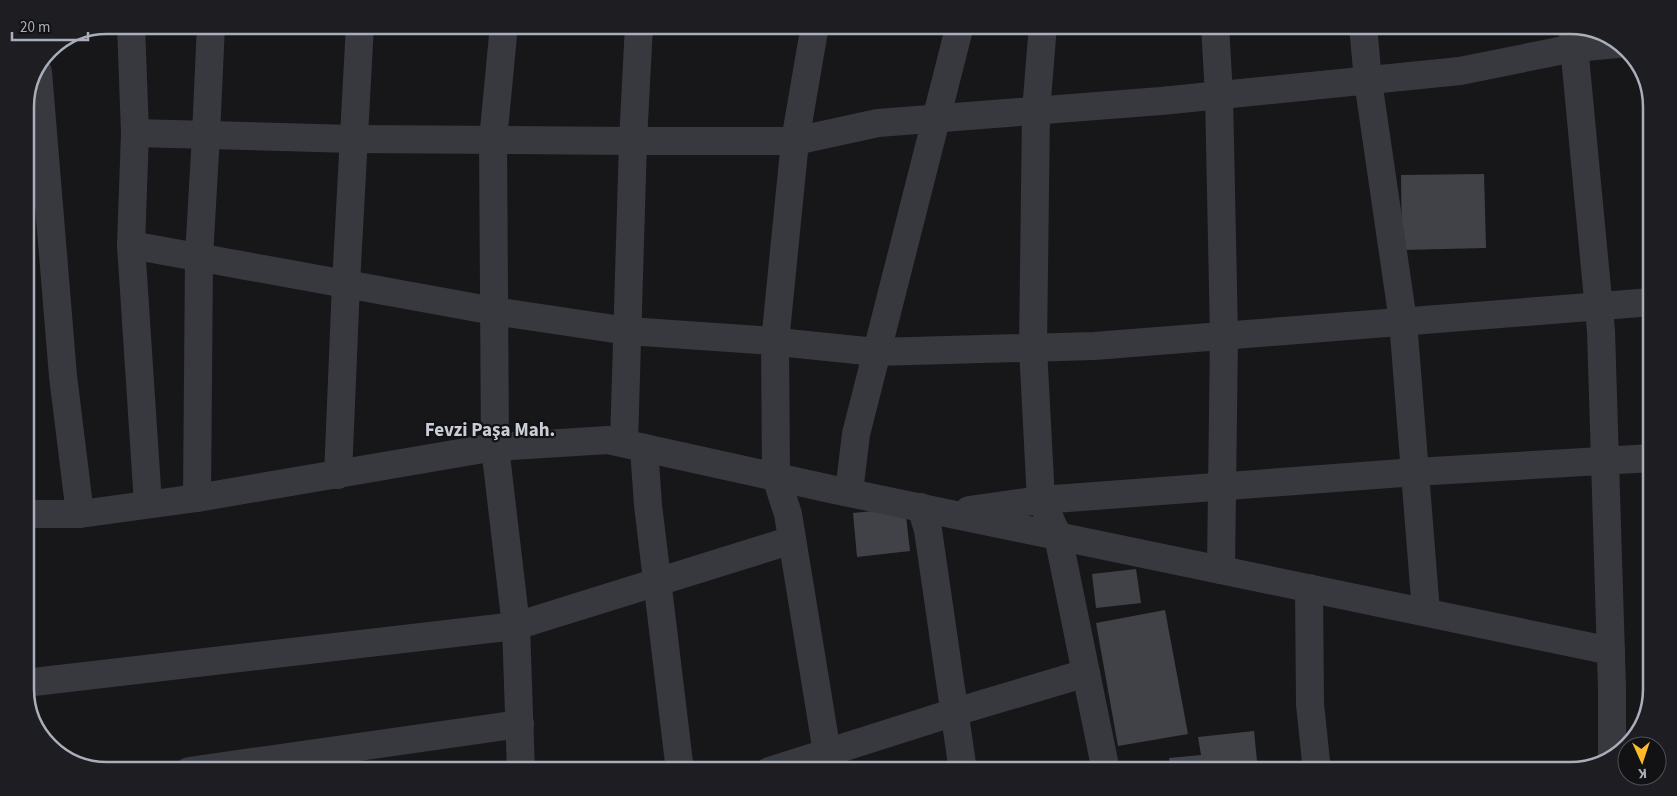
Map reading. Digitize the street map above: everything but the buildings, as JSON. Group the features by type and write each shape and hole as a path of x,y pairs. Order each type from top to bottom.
{"street":[{"path":"131,34 135,133 131,245 148,504"},
{"path":"197,498 199,257 211,34"},
{"path":"338,475 359,34"},
{"path":"503,34 493,140 495,447 516,626 522,762"},
{"path":"638,34 632,141 628,331 634,446 648,504 679,762"},
{"path":"814,34 795,141 775,342 776,477 788,514 829,762 955,712 1086,673"},
{"path":"850,492 856,434 958,34"},
{"path":"1042,34 1036,111 1033,348 1041,500 1058,536 1104,762"},
{"path":"1216,34 1219,95 1224,336 1220,570"},
{"path":"1365,34 1368,81 1403,321 1426,612"},
{"path":"135,133 353,139 795,141 878,123 1219,95 1460,71 1573,37 1603,42"},
{"path":"1573,37 1601,331 1611,651 1612,749"},
{"path":"39,81 64,376 80,514"},
{"path":"131,245 494,310 628,331 876,352 1094,346 1643,302"},
{"path":"34,514 80,514 197,498 495,447 608,440 776,477 1611,651"},
{"path":"934,510 1041,500 1415,472 1643,459"},
{"path":"934,510 928,530 962,762"},
{"path":"34,682 516,626 792,540"},
{"path":"1309,588 1310,704 1316,762"},
{"path":"252,762 520,724"}],"district":[{"name":"Fevzi Paşa Mah.","path":"490,429"}]}
